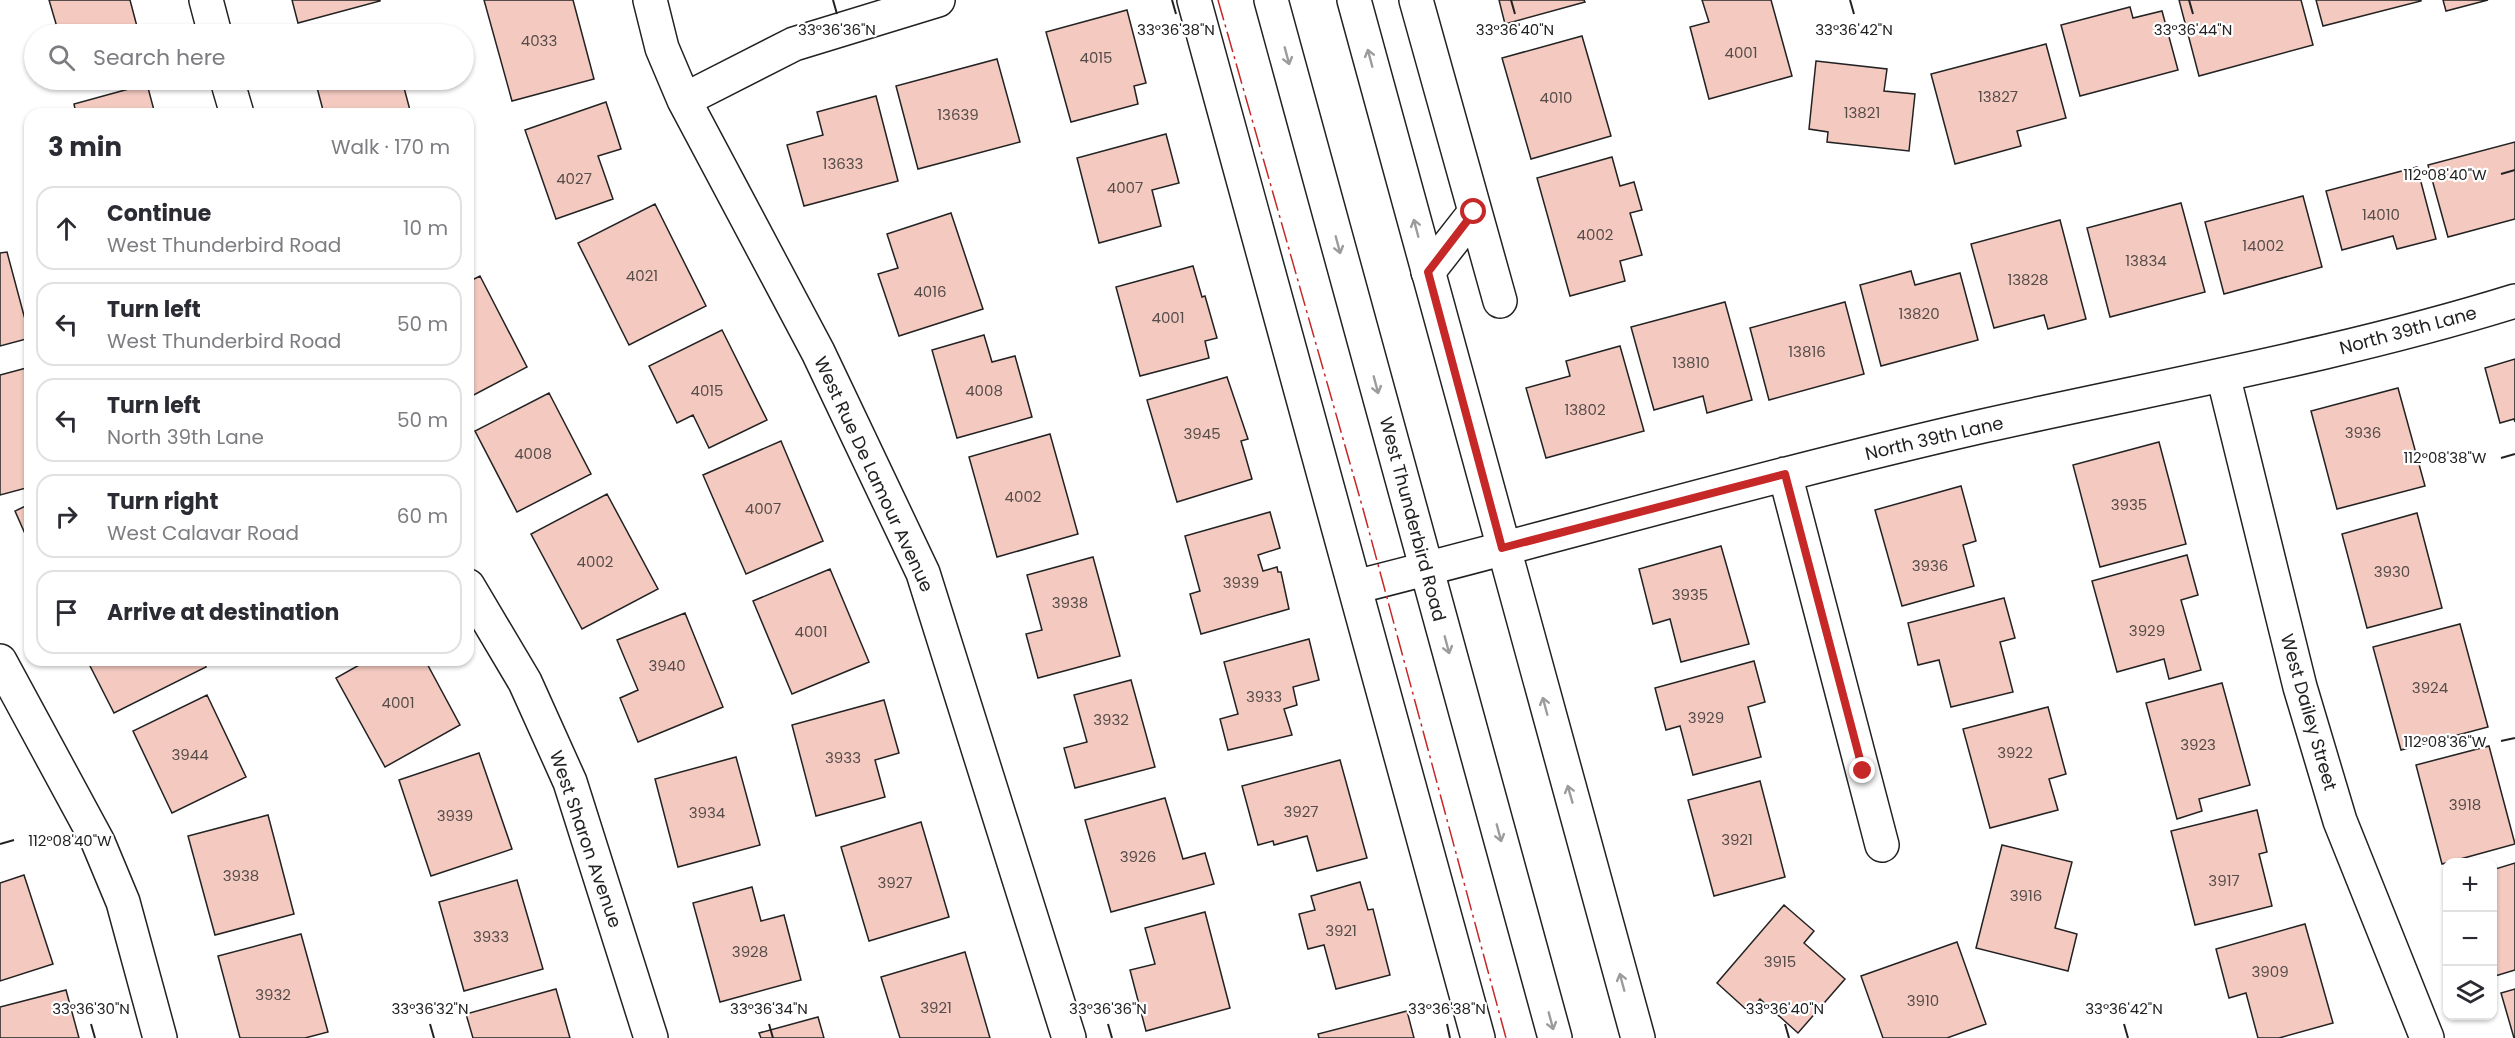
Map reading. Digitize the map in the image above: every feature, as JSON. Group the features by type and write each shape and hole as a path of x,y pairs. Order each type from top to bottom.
{"street":[{"path":"206,0 212,24"},
{"name":"West Rue De Lamour Avenue","path":"650,0 662,48 684,100 818,352 924,573 1069,1038"},
{"path":"684,100 794,44 938,0"},
{"path":"1194,0 1478,1038"},
{"name":"West Thunderbird Road","path":"1271,0 1555,1038"},
{"path":"1354,0 1502,548 1638,1038"},
{"path":"1416,0 1500,301"},
{"path":"230,90 235,108"},
{"path":"1428,272 1474,212"},
{"name":"North 39th Lane","path":"1356,587 1785,474 1983,426 2422,330 2515,301"},
{"name":"West Dailey Street","path":"2223,375 2300,687 2340,821 2427,1038"},
{"path":"1785,474 1882,846"},
{"name":"West Sharon Avenue","path":"474,596 525,682 570,782 651,1038"},
{"path":"0,661 102,852 123,902 160,1038"}],"building":[{"path":"49,0 130,0 136,24 56,24"},
{"path":"292,0 380,0 380,1 298,23"},
{"path":"484,0 573,0 594,79 512,101"},
{"path":"1499,0 1584,0 1585,2 1505,24"},
{"path":"1702,0 1771,0 1792,76 1709,99 1690,27 1709,22"},
{"path":"2179,0 2301,0 2313,45 2199,76"},
{"path":"2316,0 2421,0 2421,1 2323,26"},
{"path":"2443,0 2488,0 2446,11"},
{"path":"2130,7 2133,18 2162,11 2178,70 2080,96 2061,25"},
{"path":"1127,10 1146,83 1134,86 1138,104 1071,122 1046,32"},
{"path":"1582,36 1611,136 1531,159 1502,58"},
{"path":"2046,44 2066,118 2017,131 2021,146 1955,164 1931,74"},
{"path":"997,59 1020,142 918,169 896,86"},
{"path":"1816,61 1887,69 1884,91 1915,94 1909,151 1827,142 1828,132 1809,129"},
{"path":"125,90 149,90 153,108 75,108 74,104"},
{"path":"318,90 405,90 409,108 322,108"},
{"path":"876,96 898,181 804,206 787,145 823,135 817,112"},
{"path":"606,102 621,149 598,156 613,199 556,219 525,130"},
{"path":"1166,134 1179,183 1152,190 1161,226 1099,243 1077,158"},
{"path":"2515,142 2515,219 2448,237 2428,165"},
{"path":"1612,157 1620,186 1634,182 1642,210 1630,213 1642,255 1620,261 1625,281 1570,296 1537,178"},
{"path":"2417,167 2436,239 2397,249 2393,236 2342,250 2326,191"},
{"path":"2303,196 2322,267 2224,294 2205,222"},
{"path":"2181,203 2205,292 2110,317 2087,228"},
{"path":"655,204 706,306 629,345 578,243"},
{"path":"951,213 983,309 899,336 878,274 898,268 887,234"},
{"path":"2060,220 2086,319 2048,329 2044,315 1994,328 1971,244"},
{"path":"7,252 24,316 24,340 0,346 0,253"},
{"path":"1193,266 1202,297 1205,296 1217,338 1205,341 1209,358 1140,376 1116,287"},
{"path":"1911,271 1915,285 1960,273 1978,340 1881,366 1860,285"},
{"path":"480,276 527,367 474,395 474,279"},
{"path":"1725,302 1752,400 1707,413 1703,396 1654,410 1631,327"},
{"path":"1845,302 1864,374 1769,400 1750,328"},
{"path":"722,330 767,420 709,448 693,415 677,423 649,366"},
{"path":"984,335 992,362 1015,356 1032,417 957,438 932,350"},
{"path":"1620,346 1644,431 1546,458 1526,388 1570,376 1566,361"},
{"path":"2515,359 2515,422 2514,419 2500,423 2485,368"},
{"path":"24,369 24,489 0,495 0,375"},
{"path":"1227,377 1248,439 1241,441 1252,479 1177,502 1147,400"},
{"path":"2398,388 2425,486 2337,509 2311,411"},
{"path":"549,393 591,474 517,512 475,431"},
{"path":"1050,434 1078,534 997,557 969,457"},
{"path":"781,441 823,541 746,574 703,475"},
{"path":"2159,442 2186,544 2100,567 2073,465"},
{"path":"1961,486 1976,541 1963,545 1974,586 1902,606 1875,510"},
{"path":"607,494 658,589 582,629 531,534"},
{"path":"24,507 24,531 15,511"},
{"path":"1270,512 1280,548 1258,555 1263,571 1277,567 1278,572 1281,572 1289,609 1201,634 1190,594 1200,591 1185,536"},
{"path":"2417,513 2442,608 2367,628 2342,534"},
{"path":"1721,546 1749,644 1681,662 1670,619 1653,624 1639,569"},
{"path":"2187,555 2198,595 2181,600 2201,670 2169,679 2164,659 2117,672 2092,581"},
{"path":"1093,557 1120,656 1038,678 1026,634 1042,630 1027,575"},
{"path":"830,569 869,662 792,694 753,601"},
{"path":"2004,598 2015,638 2000,642 2013,692 1951,707 1939,660 1918,665 1908,623"},
{"path":"685,613 723,707 638,742 620,698 638,690 617,640"},
{"path":"2460,624 2488,727 2401,750 2373,647"},
{"path":"1309,639 1319,680 1293,687 1297,705 1284,709 1292,735 1228,750 1220,719 1238,714 1224,662"},
{"path":"1754,661 1765,702 1748,707 1761,757 1693,775 1680,726 1666,730 1655,688"},
{"path":"90,666 206,667 114,713"},
{"path":"357,666 428,666 460,725 385,767 336,678"},
{"path":"1131,680 1155,767 1075,788 1064,748 1087,742 1074,695"},
{"path":"2222,683 2250,785 2199,799 2202,811 2177,819 2146,703"},
{"path":"207,695 246,777 172,813 133,731"},
{"path":"884,700 899,753 875,760 885,797 816,816 792,725"},
{"path":"2048,707 2066,774 2049,779 2058,810 1990,828 1963,729"},
{"path":"2489,746 2515,844 2464,858 2443,858 2442,864 2416,765"},
{"path":"479,753 512,849 431,876 399,780"},
{"path":"736,757 760,845 678,867 655,779"},
{"path":"1340,760 1367,858 1317,871 1307,836 1274,845 1273,841 1258,845 1242,786"},
{"path":"1760,781 1785,877 1714,896 1688,800"},
{"path":"1165,798 1183,859 1205,853 1214,884 1111,912 1085,820"},
{"path":"2257,810 2267,852 2259,854 2272,906 2195,925 2171,831"},
{"path":"268,815 294,914 215,935 188,836"},
{"path":"921,822 949,917 869,941 841,847"},
{"path":"2002,845 2072,862 2055,928 2077,934 2068,971 1976,948"},
{"path":"2515,863 2515,970 2497,975 2497,912 2497,868"},
{"path":"24,875 53,964 0,981 0,883"},
{"path":"517,880 543,969 464,991 439,902"},
{"path":"1360,882 1368,910 1373,909 1390,975 1336,989 1324,945 1308,949 1299,914 1315,910 1311,896"},
{"path":"752,887 761,921 784,915 801,980 720,1002 693,903"},
{"path":"1784,905 1814,931 1804,943 1845,979 1798,1033 1760,999 1749,1012 1717,983"},
{"path":"1205,912 1230,1008 1146,1031 1130,970 1155,964 1145,928"},
{"path":"2305,924 2333,1023 2279,1038 2258,1038 2246,993 2229,998 2216,949"},
{"path":"301,934 328,1032 305,1038 240,1038 218,956"},
{"path":"1957,942 1986,1024 1947,1038 1883,1038 1861,976"},
{"path":"965,952 990,1038 900,1038 881,977"},
{"path":"556,989 570,1038 473,1038 466,1014"},
{"path":"2515,989 2515,1038 2514,1038 2501,993"},
{"path":"66,990 79,1038 0,1038 0,1007"},
{"path":"1407,1011 1414,1038 1319,1038 1318,1034"},
{"path":"818,1017 824,1038 761,1038 759,1033"}],"power":[{"path":"1218,0 1363,509 1506,1038"}],"route":[{"path":"1474,212 1428,272 1502,548 1785,474 1863,771"}]}
